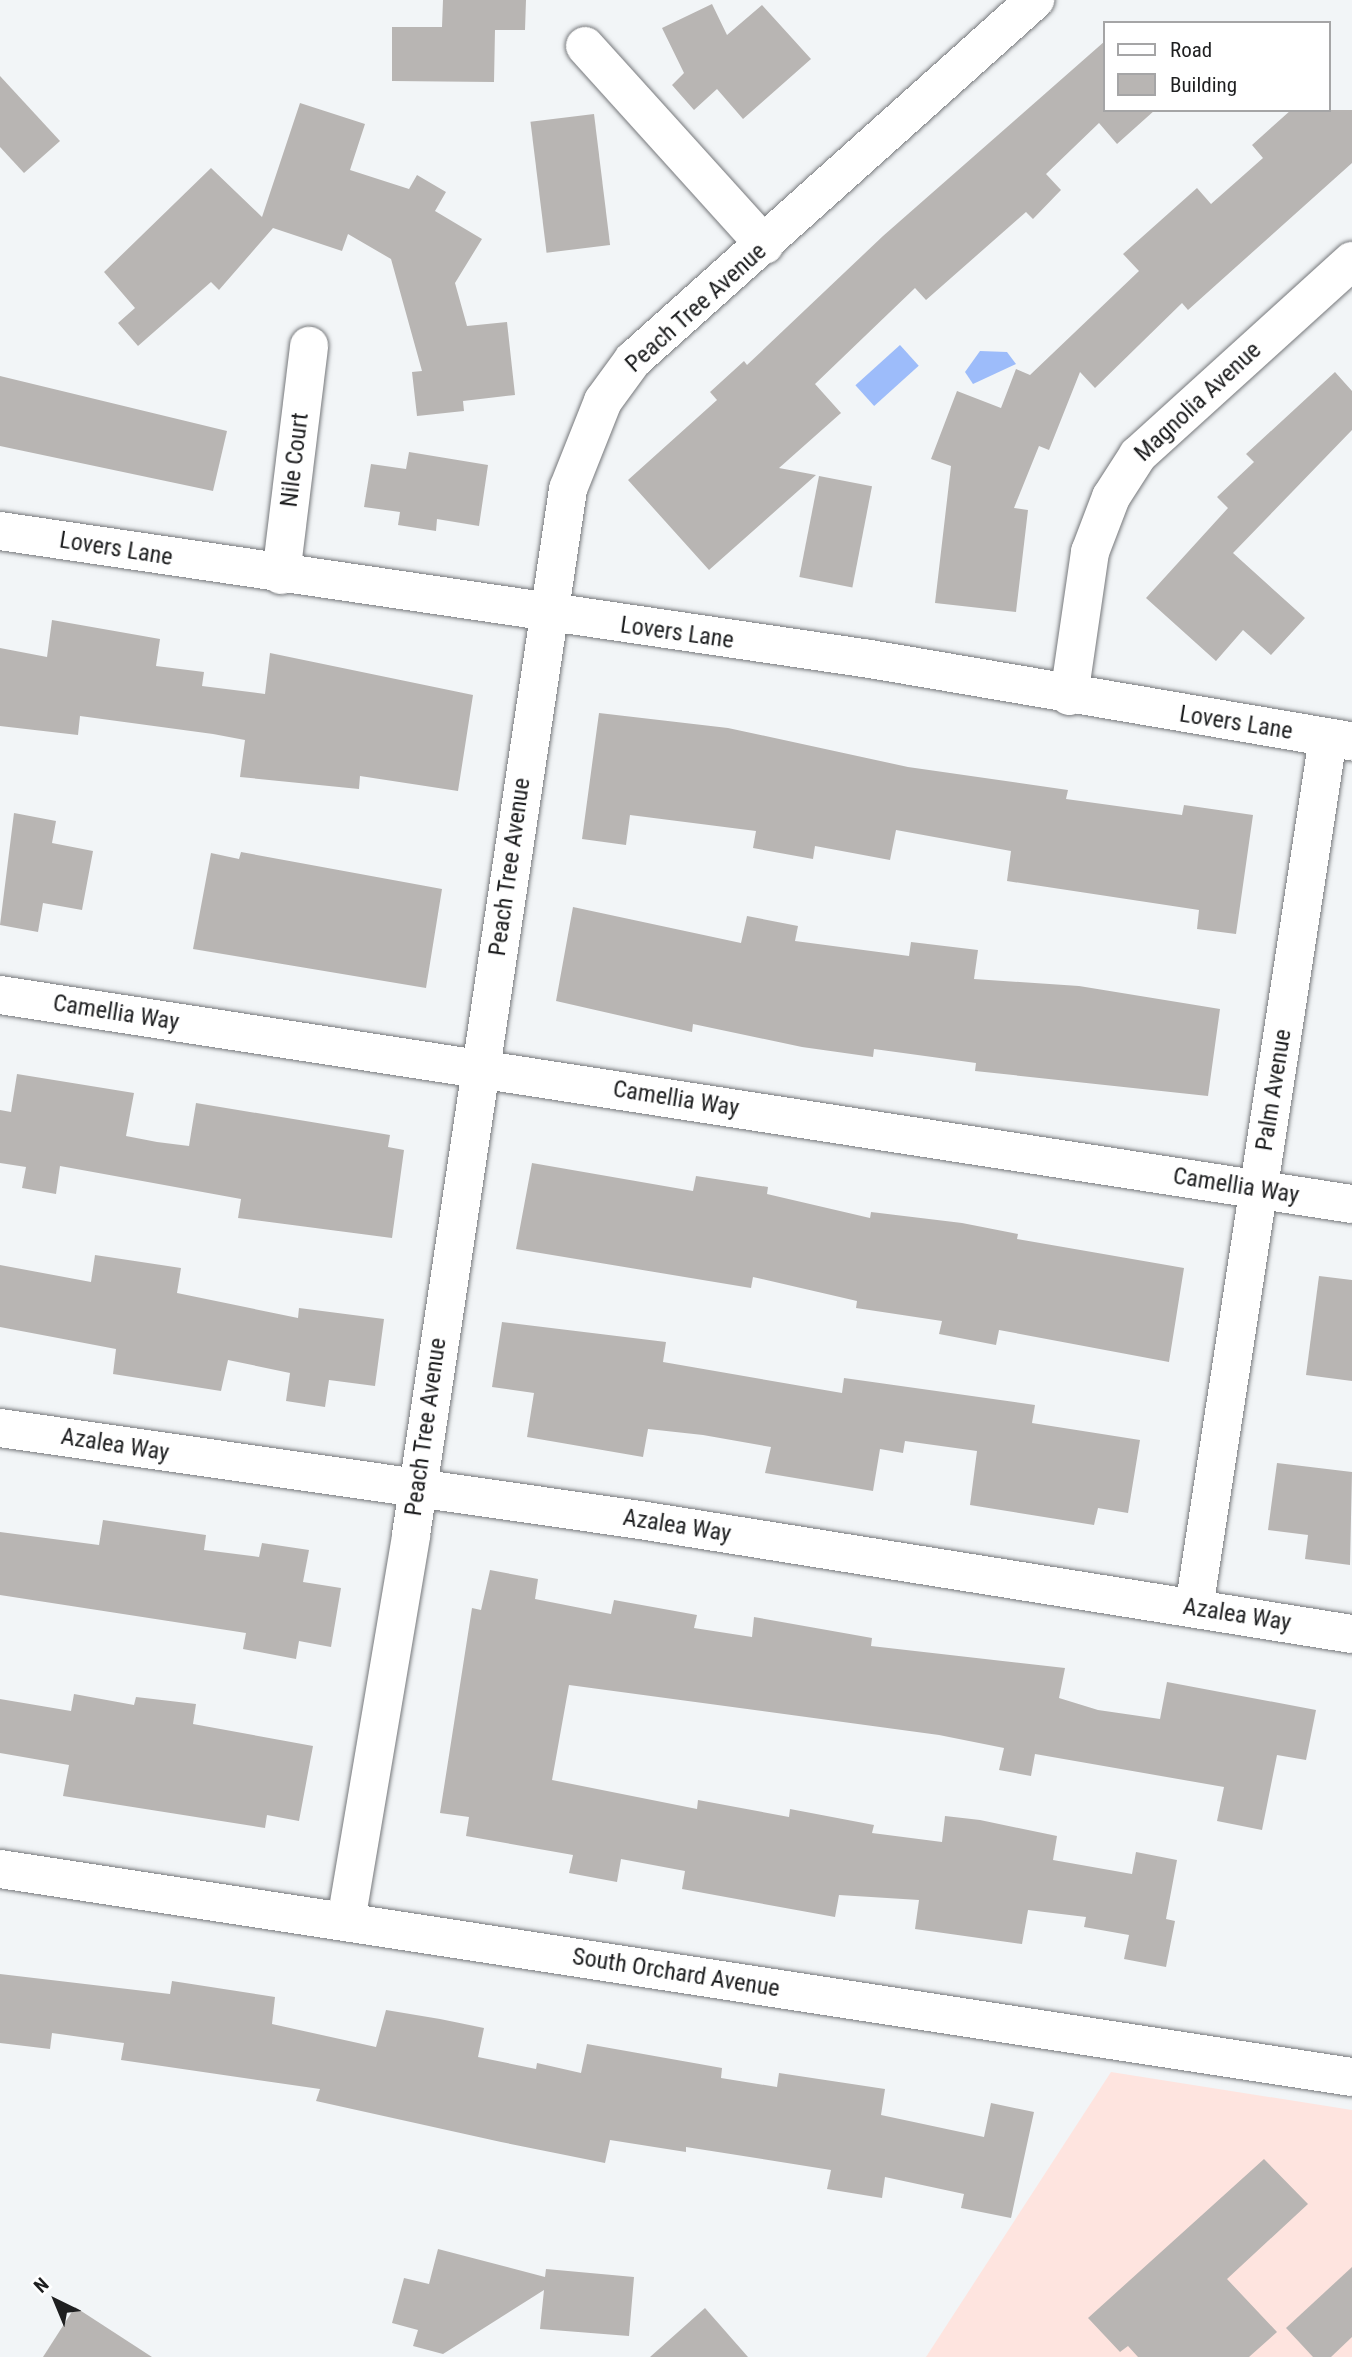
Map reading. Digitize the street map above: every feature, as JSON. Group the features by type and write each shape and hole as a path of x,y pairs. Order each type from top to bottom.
{"street":[{"name":"Peach Tree Avenue","path":"346,1921 416,1492 568,489 603,401 633,360 765,245 1035,0"},
{"path":"585,46 765,245"},
{"name":"Magnolia Avenue","path":"1069,696 1090,552 1111,497 1138,455 1352,261"},
{"name":"Nile Court","path":"281,575 309,346"},
{"name":"Lovers Lane","path":"0,531 548,616 870,659 1069,696 1340,740"},
{"name":"Palm Avenue","path":"1194,1608 1258,1189 1340,740"},
{"name":"Camellia Way","path":"0,995 1352,1203"},
{"name":"Azalea Way","path":"0,1428 416,1492 640,1520 1352,1634"},
{"name":"South Orchard Avenue","path":"0,1869 1352,2077"}],"shaded area":[{"path":"1111,2072 1352,2110 1352,2357 926,2357"}],"water":[{"path":"900,345 919,366 874,406 855,385"},
{"path":"980,351 1007,352 1016,364 973,384 965,372"}],"building":[{"path":"443,0 526,0 525,30 495,30 494,82 392,81 392,27 442,27"},
{"path":"712,4 727,35 762,5 811,59 743,119 717,89 694,110 672,85 684,73 662,28"},
{"path":"1104,42 1104,112 1153,112 1117,144 1099,123 1046,174 1061,190 1033,219 1026,212 926,300 915,288 815,384 841,413 779,468 816,475 709,570 628,480 717,400 710,392 744,361 747,365 883,236"},
{"path":"0,76 60,141 24,173 0,147"},
{"path":"300,103 365,124 350,170 409,189 417,175 446,192 435,211 482,239 455,283 467,326 507,322 515,395 463,401 464,411 417,416 412,372 422,371 391,259 348,234 342,251 273,228 219,290 211,282 138,346 118,323 135,308 104,272 211,168 262,217"},
{"path":"1352,110 1352,163 1188,310 1182,303 1095,388 1080,372 1049,450 1039,446 1014,508 1028,510 1016,612 935,603 951,466 931,459 957,391 1001,408 1016,369 1030,375 1139,271 1123,254 1197,188 1211,204 1263,158 1252,145 1289,112"},
{"path":"594,114 610,245 547,253 530,122"},
{"path":"1335,372 1352,391 1352,430 1233,553 1305,618 1271,655 1243,630 1216,661 1146,598 1228,508 1217,497 1254,462 1246,454"},
{"path":"0,376 227,431 213,491 0,446"},
{"path":"409,452 488,465 479,526 437,519 436,531 398,525 400,512 364,507 371,464 406,469"},
{"path":"819,476 872,486 852,587 799,577"},
{"path":"52,620 160,639 156,666 204,672 202,686 265,694 270,653 473,695 458,791 360,776 359,789 240,777 245,740 213,734 80,716 78,735 0,726 0,648 47,657"},
{"path":"599,713 728,728 908,767 1068,790 1066,799 1182,815 1184,805 1253,815 1236,934 1197,929 1199,910 1007,881 1011,851 896,830 890,860 815,846 813,859 753,848 756,831 630,815 626,845 582,839"},
{"path":"14,813 56,821 52,843 93,851 82,910 43,903 38,932 0,925"},
{"path":"241,852 442,889 426,988 193,949 211,853 239,859"},
{"path":"573,907 741,943 747,916 798,926 795,941 909,956 911,942 978,950 974,979 1079,986 1220,1009 1208,1096 975,1071 976,1063 874,1049 873,1057 802,1047 693,1024 692,1032 556,1001"},
{"path":"17,1074 134,1093 126,1136 157,1142 189,1146 196,1103 390,1135 388,1147 404,1150 392,1238 238,1218 241,1199 60,1166 56,1194 22,1188 26,1167 0,1163 0,1110 11,1112"},
{"path":"532,1163 693,1191 696,1176 768,1187 767,1194 870,1218 871,1212 962,1223 1018,1234 1017,1239 1184,1268 1169,1362 999,1330 996,1345 939,1334 942,1321 856,1308 857,1301 753,1277 751,1288 516,1249"},
{"path":"95,1255 181,1268 177,1293 298,1318 299,1308 384,1319 375,1386 329,1380 325,1407 286,1401 290,1373 228,1360 221,1391 113,1374 116,1349 0,1327 0,1265 91,1282"},
{"path":"1319,1276 1352,1280 1352,1381 1306,1375"},
{"path":"502,1322 666,1342 663,1362 842,1393 844,1378 1035,1405 1032,1423 1140,1440 1128,1513 1098,1508 1094,1525 970,1505 977,1451 905,1441 903,1453 880,1449 873,1491 765,1473 771,1447 703,1435 648,1429 643,1457 527,1437 534,1393 492,1387"},
{"path":"1277,1463 1352,1472 1350,1565 1305,1559 1308,1535 1268,1530"},
{"path":"103,1520 206,1535 204,1550 259,1557 262,1543 309,1550 303,1582 341,1588 331,1647 299,1641 296,1659 243,1649 246,1633 0,1595 0,1532 99,1545"},
{"path":"490,1570 538,1579 535,1599 611,1614 614,1600 697,1615 694,1628 752,1637 754,1617 872,1638 871,1646 1065,1668 1059,1698 1098,1710 1160,1719 1167,1682 1316,1710 1306,1760 1277,1755 1262,1830 1217,1821 1224,1787 1035,1754 1031,1776 999,1770 1004,1748 939,1735 569,1685 552,1780 697,1809 698,1800 789,1817 790,1809 874,1825 872,1833 942,1842 945,1816 980,1820 1057,1836 1053,1860 1132,1874 1136,1852 1177,1860 1166,1919 1175,1921 1166,1967 1124,1959 1129,1935 1084,1927 1086,1917 1028,1910 1022,1944 915,1929 919,1900 839,1895 835,1917 682,1889 685,1871 621,1859 617,1882 569,1873 573,1855 466,1836 469,1817 440,1813 472,1608 481,1610"},
{"path":"74,1694 134,1705 136,1697 196,1704 193,1724 313,1746 299,1821 267,1815 265,1828 63,1796 69,1765 0,1753 0,1699 71,1711"},
{"path":"0,1974 170,1994 172,1981 275,1997 272,2024 376,2047 386,2010 440,2019 484,2028 478,2057 536,2069 537,2063 581,2073 587,2044 722,2068 721,2078 777,2087 779,2073 885,2089 881,2115 984,2137 991,2103 1034,2112 1011,2218 961,2208 964,2194 885,2177 882,2198 827,2189 831,2170 686,2147 686,2152 610,2140 605,2163 316,2101 320,2089 121,2060 124,2043 52,2033 50,2049 0,2043"},
{"path":"1264,2159 1308,2204 1227,2279 1277,2332 1249,2357 1138,2357 1128,2346 1120,2352 1088,2318"},
{"path":"438,2249 545,2277 546,2269 634,2277 629,2336 540,2329 544,2290 443,2354 413,2346 418,2330 392,2323 404,2278 429,2284"},
{"path":"1352,2267 1352,2337 1331,2357 1313,2357 1286,2328"},
{"path":"75,2307 152,2357 43,2357"},
{"path":"705,2308 748,2357 650,2357"}]}
